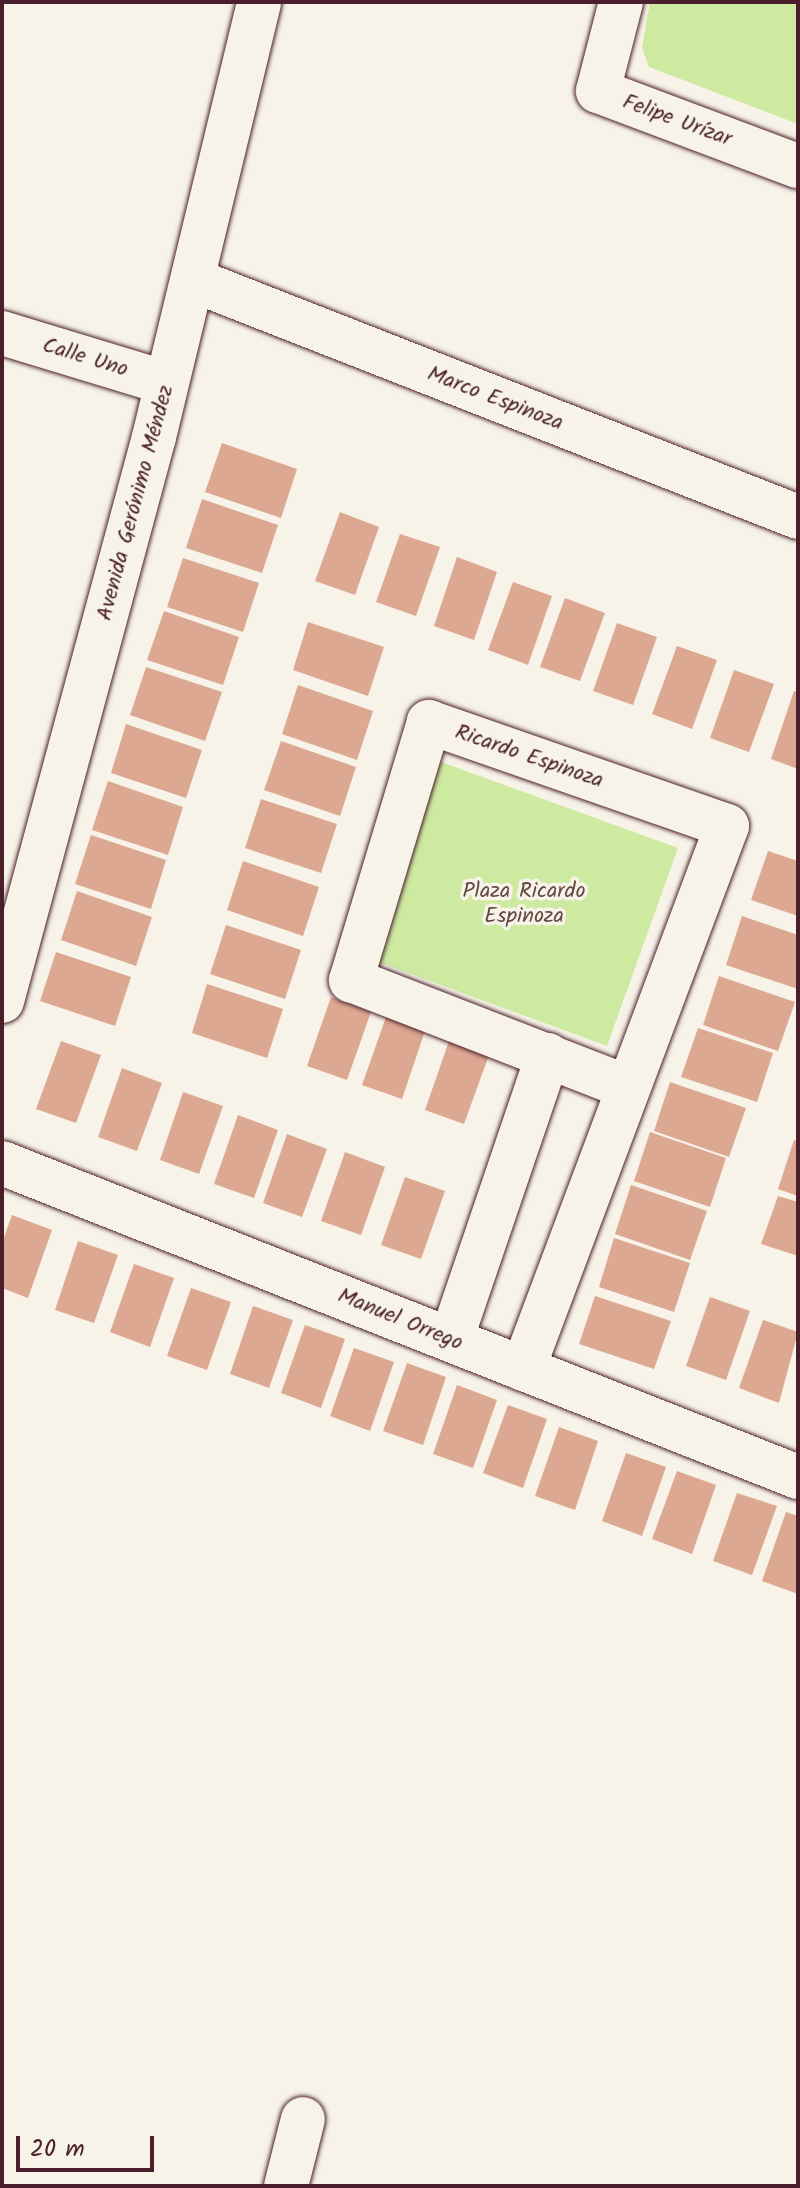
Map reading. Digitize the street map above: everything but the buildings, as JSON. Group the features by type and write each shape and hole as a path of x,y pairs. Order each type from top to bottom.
{"street":[{"name":"Avenida Gerónimo Méndez","path":"2,1001 167,383 259,2"},
{"name":"Felipe Urízar","path":"621,2 598,91 798,166"},
{"name":"Marco Espinoza","path":"193,280 798,517"},
{"name":"Calle Uno","path":"2,333 167,383"},
{"name":"Ricardo Espinoza","path":"523,1369 727,826 429,722 351,980 627,1087"},
{"path":"451,1340 548,1055"},
{"name":"Manuel Orrego","path":"2,1163 798,1477"},
{"path":"286,2186 303,2119"}],"green space":[{"path":"650,2 798,2 798,124 649,67 642,48"},
{"name":"Plaza Ricardo Espinoza","path":"441,762 678,848 607,1046 370,959"}]}
